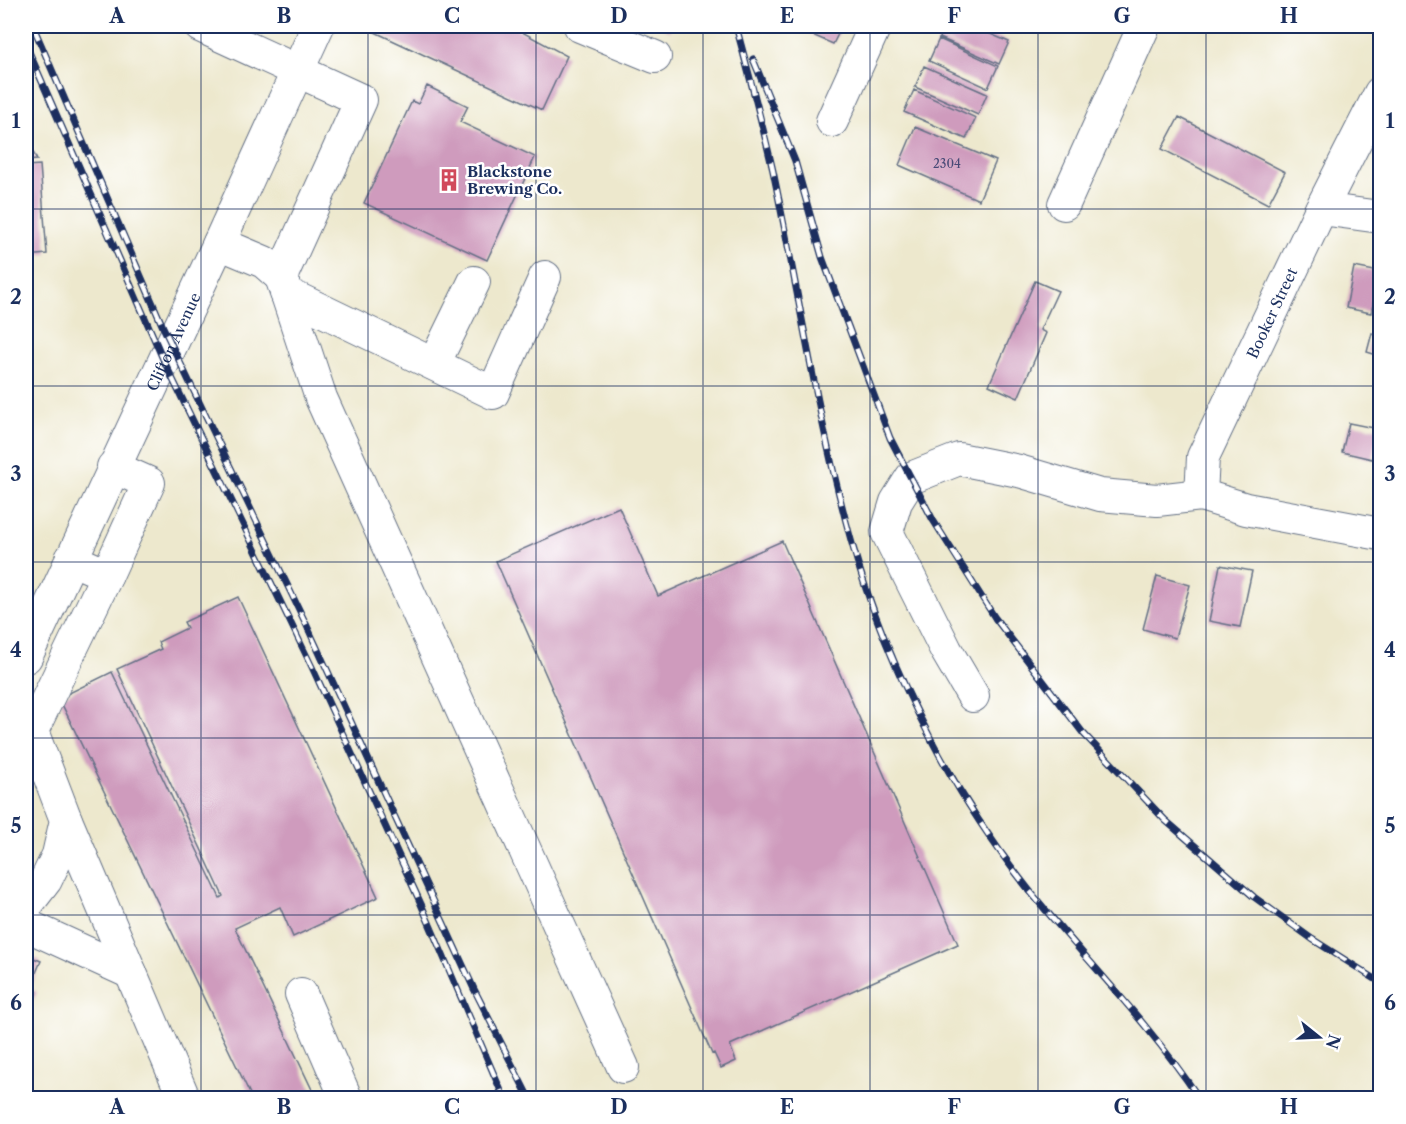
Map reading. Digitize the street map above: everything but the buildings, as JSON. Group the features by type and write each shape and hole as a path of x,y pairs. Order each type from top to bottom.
{"street":[{"path":"200,26 361,100 283,285"},
{"name":"Clifton Avenue","path":"26,657 318,26"},
{"path":"580,26 655,57"},
{"path":"832,121 874,26"},
{"path":"1064,204 1144,26"},
{"name":"Booker Street","path":"1201,495 1203,457 1321,208 1380,93"},
{"path":"1321,208 1380,217"},
{"path":"219,243 264,262 283,285 321,398 623,1067"},
{"path":"283,285 493,393 545,277"},
{"path":"434,364 474,282"},
{"path":"973,696 945,650 887,532 896,502 911,478 959,459 1019,471 1100,495 1157,500 1201,495 1246,508 1380,534"},
{"path":"113,467 149,483 32,731 66,820 184,1098"},
{"path":"71,559 107,575"},
{"path":"26,904 46,880 58,855 66,820"},
{"path":"26,926 131,973"},
{"path":"301,994 346,1098"}],"railway":[{"path":"33,26 163,327 307,626 474,989 529,1098"},
{"path":"736,26 773,171 818,402 839,494 867,591 896,667 942,759 989,836 1050,916 1160,1044 1199,1098"},
{"path":"26,45 163,359 312,667 421,904 504,1098"},
{"path":"753,59 795,161 822,257 890,438 933,520 995,618 1083,733 1165,820 1254,897 1312,939 1380,982"}],"place":[{"name":"Blackstone Brewing Co.","path":"449,180"}]}
